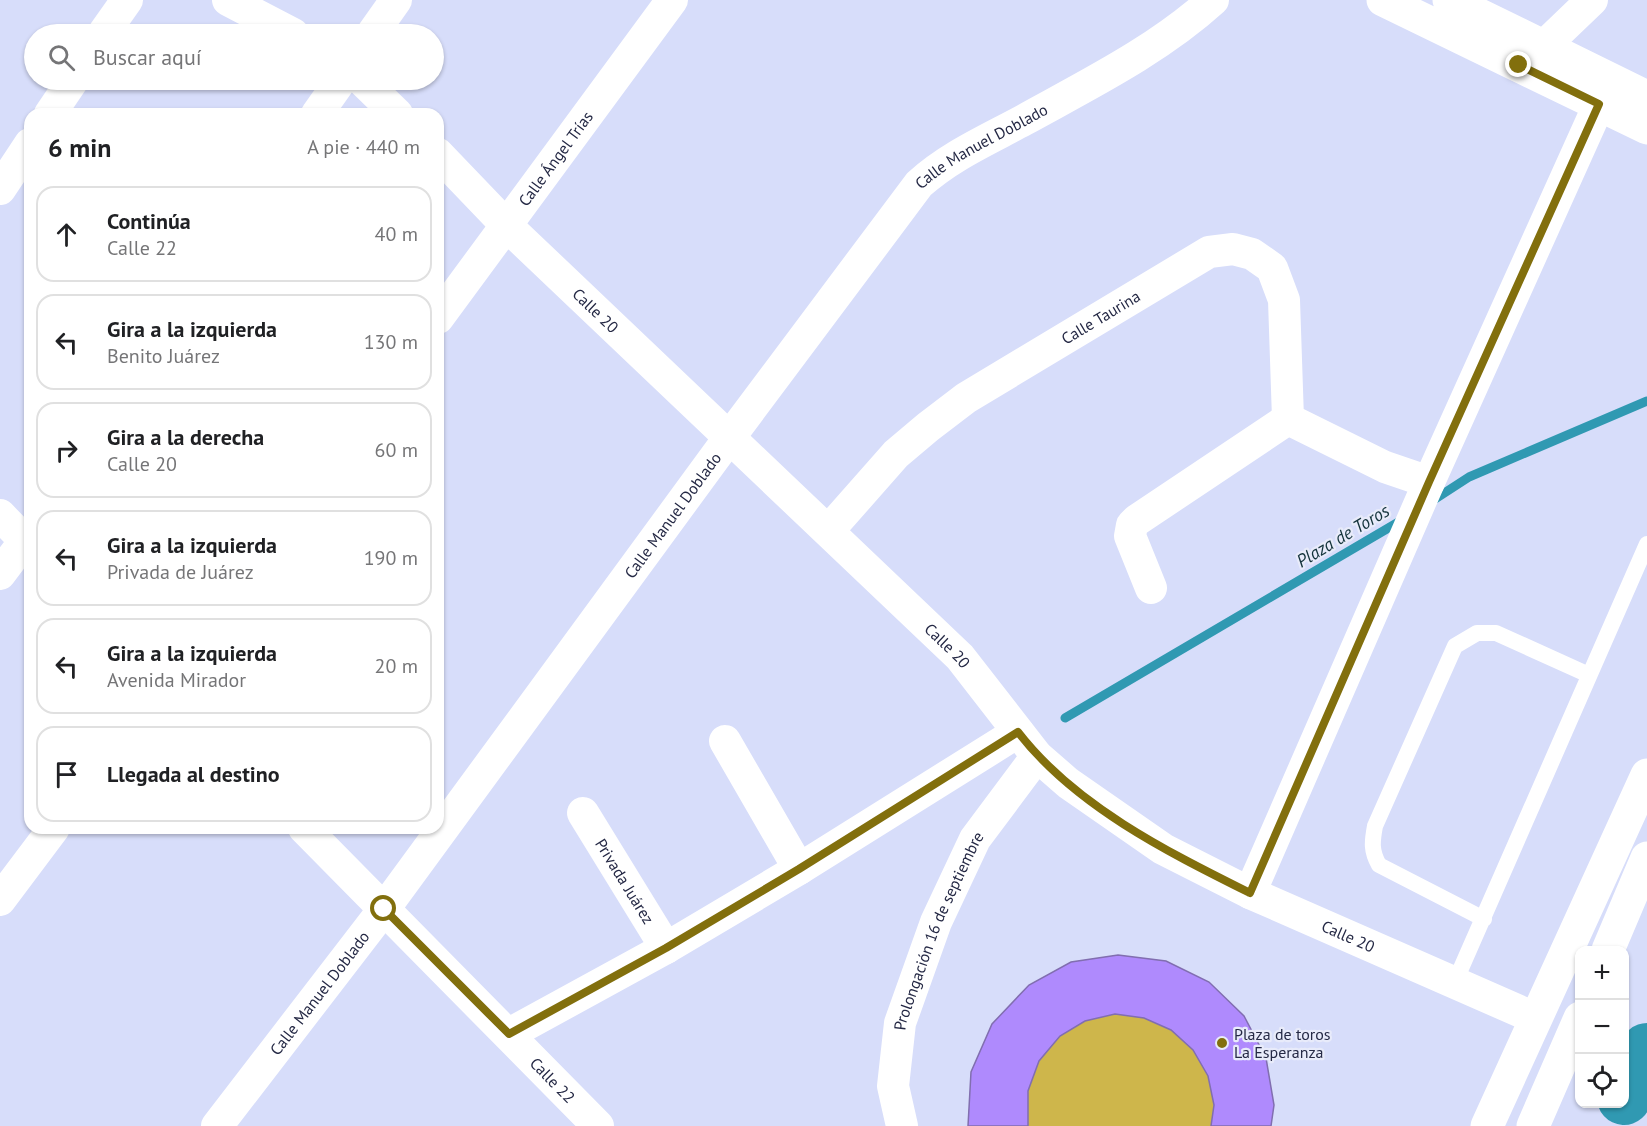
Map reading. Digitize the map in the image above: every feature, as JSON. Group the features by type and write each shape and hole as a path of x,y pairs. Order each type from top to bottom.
{"main road":[{"path":"1383,0 1531,56 1605,91 1647,128"},
{"path":"1449,0 1531,56"},
{"path":"1605,91 1647,97"},
{"path":"1487,1126 1647,775"},
{"path":"1610,946 1647,858"},
{"path":"1533,1126 1575,1029"}],"street":[{"path":"111,24 127,0"},
{"path":"228,0 274,24"},
{"path":"379,24 396,0"},
{"name":"Calle Ángel Trías","path":"444,310 672,0"},
{"name":"Calle Manuel Doblado","path":"444,827 729,438 919,184 937,168 964,151 1023,121 1165,40 1214,0"},
{"path":"1531,56 1592,0"},
{"path":"54,108 66,90"},
{"path":"321,108 334,90"},
{"path":"372,90 391,108"},
{"path":"1250,893 1429,482 1605,91"},
{"path":"0,189 24,153"},
{"name":"Calle 20","path":"444,160 507,226 960,657 1037,756 1068,783 1163,849 1250,893 1535,1018"},
{"name":"Calle Taurina","path":"829,530 896,454 966,398 1209,252 1233,249 1252,254 1272,268 1284,300 1288,419"},
{"path":"1151,588 1130,536 1132,525 1288,419 1385,467 1429,482"},
{"path":"0,515 24,536"},
{"path":"0,574 24,545"},
{"path":"509,1034 666,948 799,869 1018,732"},
{"path":"725,741 799,869"},
{"name":"Prolongación 16 de septiembre","path":"902,1126 893,1086 900,1023 936,922 975,839 1037,756"},
{"name":"Privada Juárez","path":"583,813 666,948"},
{"path":"0,900 50,834"},
{"name":"Calle 22","path":"310,834 509,1034 585,1121"},
{"name":"Calle Manuel Doblado","path":"217,1126 439,834"}],"lane":[{"path":"1455,982 1647,544"},
{"path":"1484,919 1379,865 1373,854 1371,843 1375,826 1455,646 1478,633 1496,633 1589,675"}],"shaded area":[{"path":"1118,955 1166,961 1271,1126 968,1126 971,1072 992,1024 1029,985 1071,962"}],"building":[{"name":"Plaza de toros La Esperanza","path":"1118,955 1166,961 1209,982 1244,1016 1266,1058 1274,1105 1271,1126 1211,1126 1214,1105 1208,1076 1193,1050 1171,1030 1144,1018 1115,1014 1085,1021 1060,1036 1039,1061 1028,1091 1028,1126 968,1126 971,1072 992,1024 1029,985 1071,962"}],"waterway":[{"name":"Plaza de Toros","path":"1432,501 1469,477 1647,401"},
{"name":"Plaza de Toros","path":"1065,718 1402,520"},
{"path":"1629,1088 1647,1050"}],"place":[{"name":"Plaza de toros La Esperanza","path":"1222,1043"}],"route":[{"path":"384,909 509,1034 666,948 799,869 1018,732 1037,756 1068,783 1114,817 1163,849 1250,893 1429,482 1599,104 1519,65"}]}
